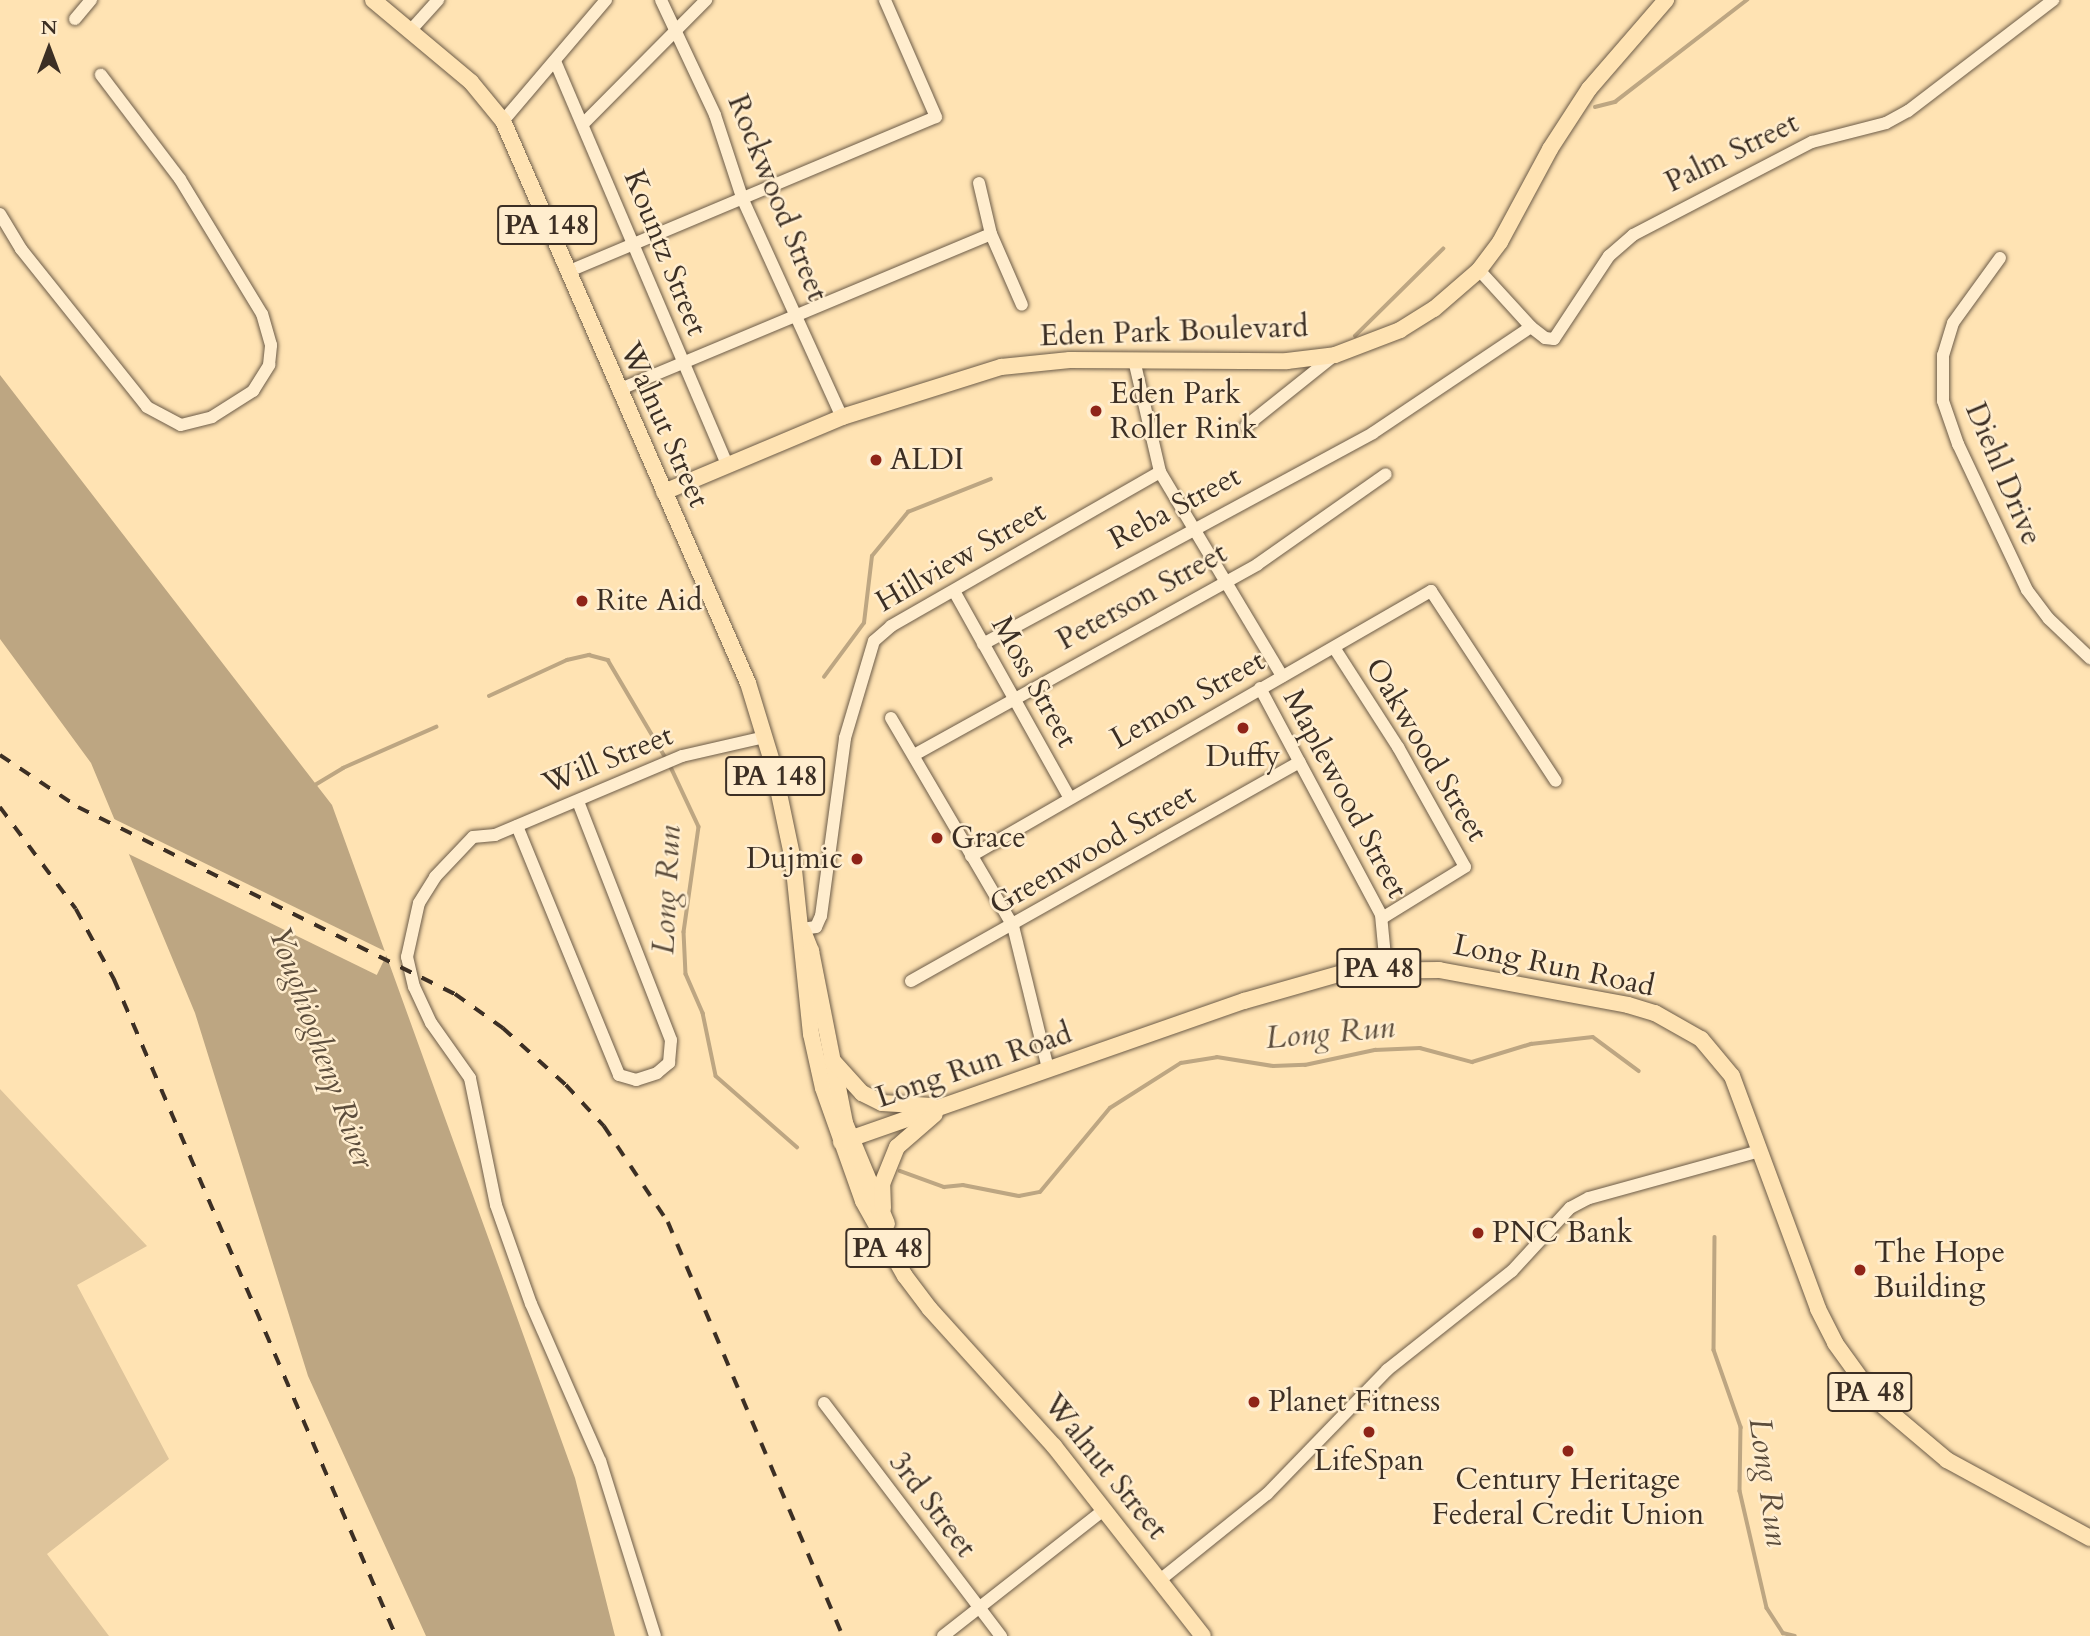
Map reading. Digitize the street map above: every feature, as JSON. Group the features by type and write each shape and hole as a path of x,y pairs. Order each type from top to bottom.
{"main road":[{"name":"Walnut Street","path":"373,0 471,82 503,121 748,683 765,737 787,829 802,929 811,951 846,1141 883,1217 959,1338"},
{"name":"Eden Park Boulevard","path":"664,492 842,417 1001,367 1070,360 1287,361 1335,355 1400,330 1434,309 1479,270 1500,242 1550,149 1590,89 1666,0"},
{"name":"Walnut Street","path":"802,929 799,953 811,1034 863,1201 905,1276 1105,1509 1203,1636"},
{"name":"Long Run Road","path":"846,1141 1313,978 1386,967 1482,976 1628,1005 1675,1023 1719,1056 1732,1076 1818,1308 1842,1354 1877,1401 1947,1460 2090,1538"},
{"path":"828,1053 842,1075 882,1103 945,1106"},
{"name":"PA 48","path":"883,1217 882,1184 897,1147 945,1106"}],"street":[{"path":"75,19 91,0"},
{"path":"410,31 438,0"},
{"path":"503,121 606,0"},
{"name":"Rockwood Street","path":"661,0 715,115 743,200 842,417"},
{"path":"583,124 706,0"},
{"path":"567,272 936,117 884,0"},
{"name":"Palm Street","path":"1531,327 1545,338 1557,336 1609,256 1651,222 1812,142 1886,122 1908,111 2053,0"},
{"name":"Kountz Street","path":"555,61 681,364 727,465"},
{"path":"0,214 21,249 147,407 181,425 212,417 253,391 269,365 271,345 262,314 180,180 101,75"},
{"path":"979,183 991,234 1023,305"},
{"path":"618,390 991,234"},
{"name":"Diehl Drive","path":"2000,257 1953,323 1943,355 1942,401 1973,480 2027,590 2049,619 2090,658"},
{"path":"1479,270 1531,327"},
{"name":"Reba Street","path":"983,644 1195,526 1373,433 1531,327"},
{"path":"1246,426 1335,355"},
{"path":"1133,360 1160,472 1195,526 1282,676"},
{"name":"Hillview Street","path":"802,929 816,927 821,916 845,738 866,657 881,632 1160,472"},
{"name":"Peterson Street","path":"914,755 1258,564 1387,474"},
{"name":"Lemon Street","path":"971,856 1259,688 1335,649 1431,591 1556,781"},
{"name":"Moss Street","path":"954,592 1069,797"},
{"name":"Oakwood Street","path":"1335,649 1398,747 1465,867 1382,918"},
{"name":"Maplewood Street","path":"1259,688 1382,918 1386,967"},
{"path":"891,718 1013,926 1048,1069"},
{"name":"Will Street","path":"655,1636 600,1461 531,1304 496,1205 470,1078 431,1023 407,957 419,903 435,877 473,837 517,826 682,756 765,737"},
{"name":"Greenwood Street","path":"911,981 1013,926 1299,762"},
{"path":"517,826 620,1075 636,1080 657,1073 669,1063 671,1040 578,801"},
{"path":"1160,1580 1267,1494 1387,1370 1512,1271 1570,1208 1585,1199 1760,1151"},
{"name":"3rd Street","path":"824,1403 1001,1636"},
{"path":"943,1636 1105,1509"}],"shaded area":[{"path":"0,1089 147,1246 77,1285 169,1459 47,1554 109,1636 0,1636"}],"water":[{"name":"Youghiogheny River","path":"0,375 332,805 575,1478 615,1636 426,1636 308,1376 195,1013 91,763 0,639"}],"pier":[{"path":"110,817 388,952 377,975 99,839"}],"waterway":[{"path":"1595,107 1615,102 1747,0"},
{"path":"1355,336 1443,249"},
{"path":"824,677 864,623 872,556 908,512 991,479"},
{"name":"Long Run","path":"489,696 567,660 589,655 608,660 666,758"},
{"name":"Long Run","path":"315,785 343,768 436,727"},
{"name":"Long Run","path":"670,765 699,827 684,932 686,974 703,1013 716,1076 797,1147"},
{"name":"Long Run","path":"900,1171 944,1187 963,1185 1019,1196 1040,1192 1110,1108 1181,1063 1217,1057 1273,1066 1305,1065 1375,1050 1420,1048 1472,1062 1531,1044 1593,1037 1639,1071"},
{"name":"Long Run","path":"1715,1237 1714,1350 1741,1427 1740,1491 1767,1608 1783,1633 1795,1636"}],"railway":[{"path":"0,755 78,807 455,994 503,1028 566,1085 604,1126 668,1222 843,1636"},
{"path":"0,807 76,909 114,979 396,1636"}],"place":[{"name":"Eden Park Roller Rink","path":"1096,411"},
{"name":"ALDI","path":"876,460"},
{"name":"Rite Aid","path":"582,601"},
{"name":"Duffy","path":"1243,728"},
{"name":"Grace","path":"937,838"},
{"name":"Dujmic","path":"857,859"},
{"name":"PNC Bank","path":"1478,1233"},
{"name":"The Hope Building","path":"1860,1270"},
{"name":"Planet Fitness","path":"1254,1402"},
{"name":"LifeSpan","path":"1369,1432"},
{"name":"Century Heritage Federal Credit Union","path":"1568,1451"}]}
